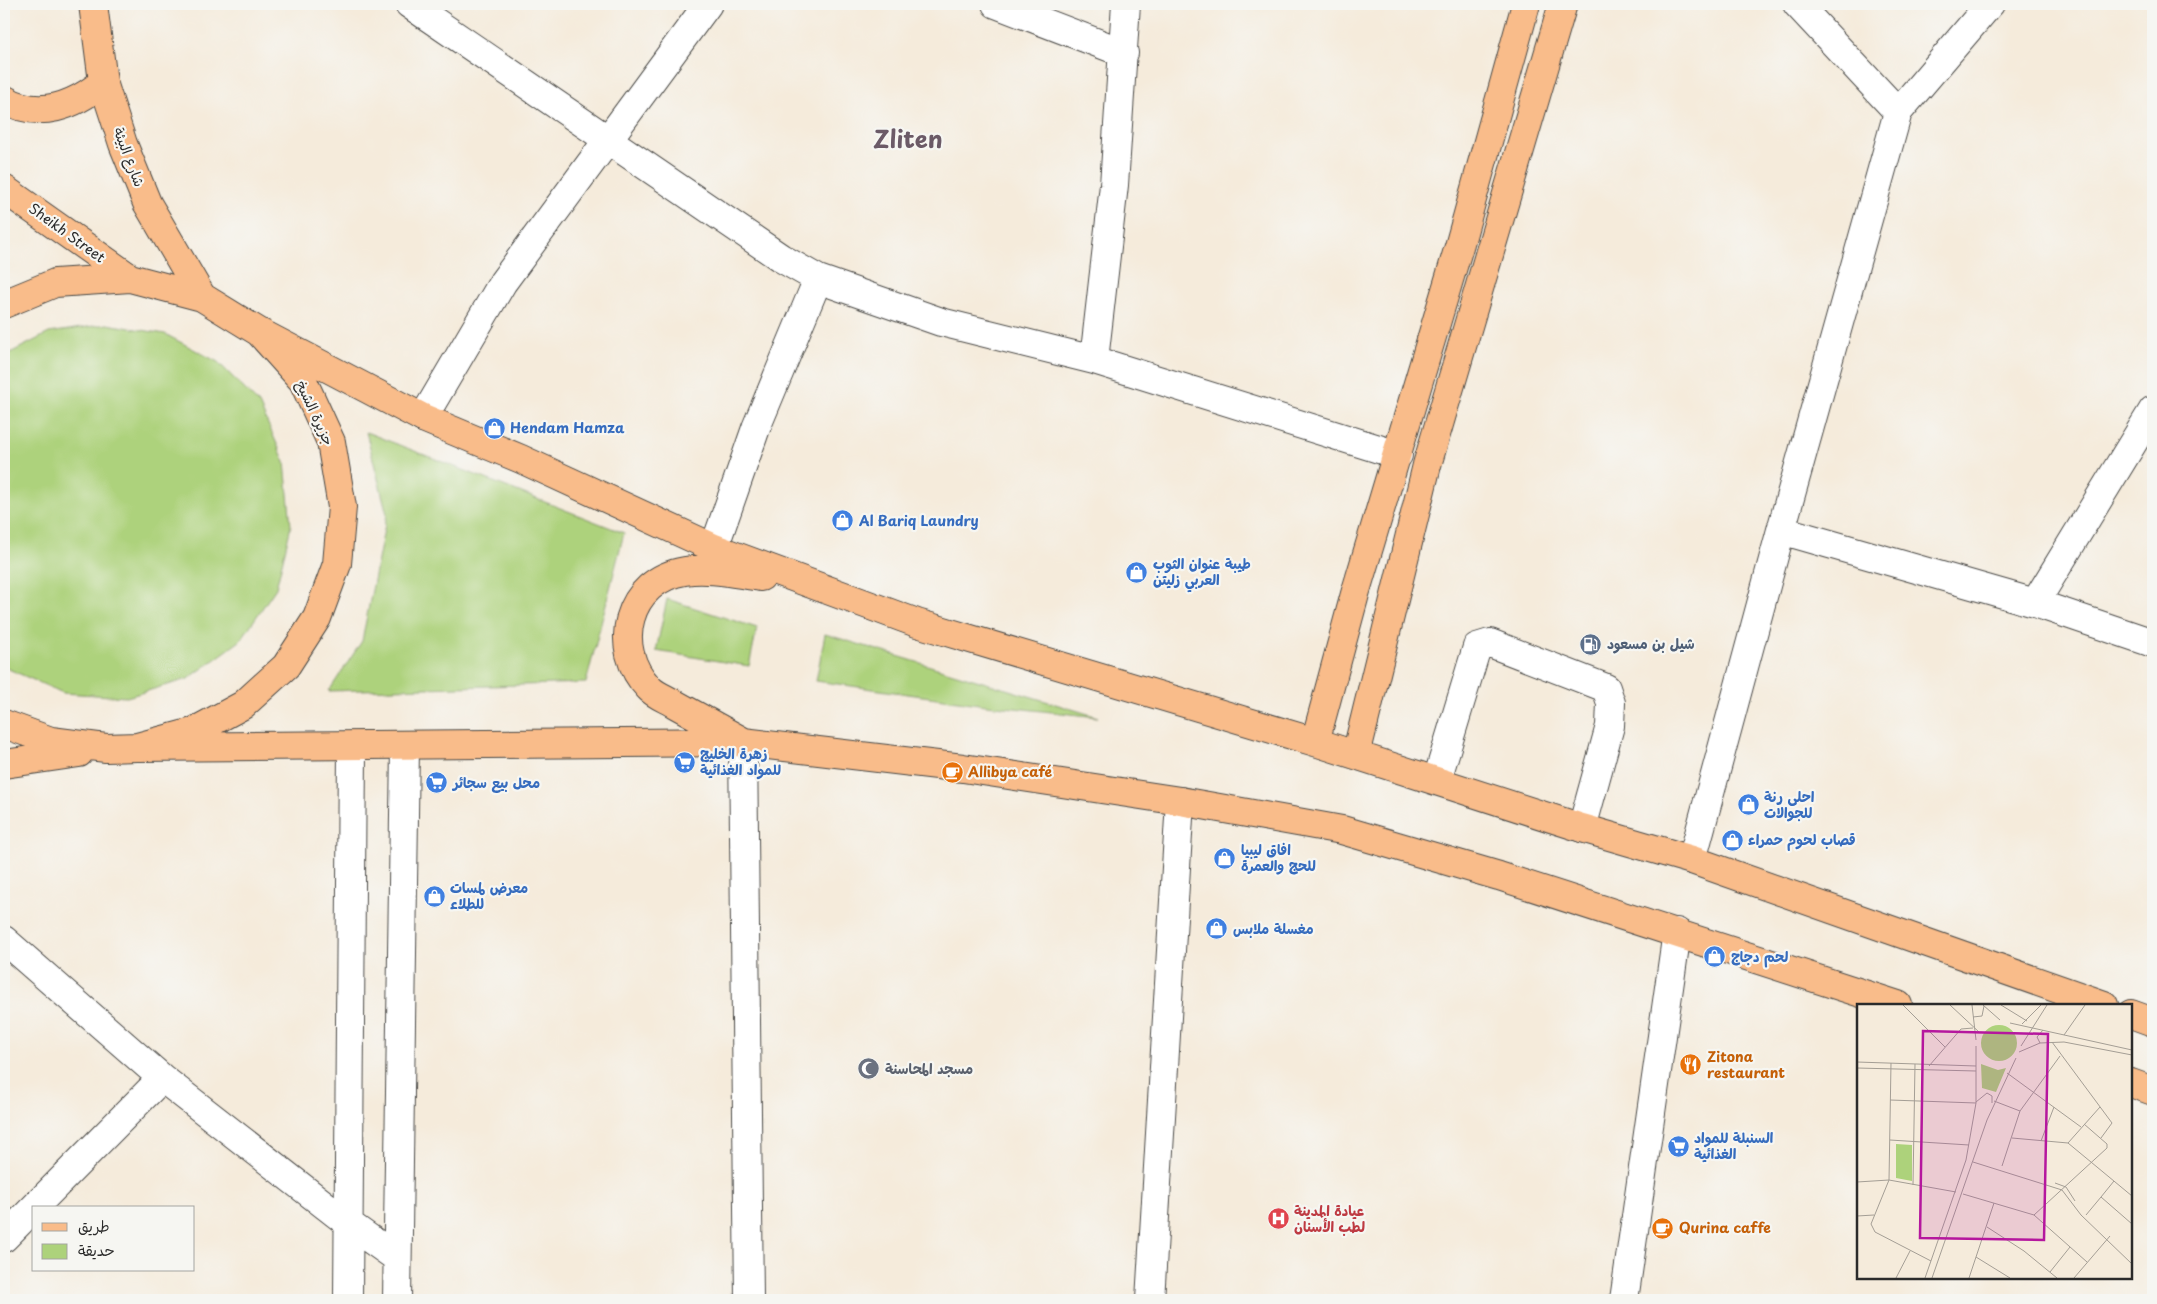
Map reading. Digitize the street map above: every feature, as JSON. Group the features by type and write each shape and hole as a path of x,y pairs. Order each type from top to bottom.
{"main road":[{"name":"شارع البيئة","path":"93,4 103,82 122,144 146,203 202,297"},
{"path":"1315,742 1355,594 1460,243 1526,4"},
{"path":"1356,755 1427,465 1563,4"},
{"path":"4,99 12,104 36,109 61,106 84,97 103,82"},
{"name":"Sheikh Street","path":"4,189 130,278"},
{"name":"جزيرة الشيخ","path":"4,304 55,284 130,278 202,297 259,332 303,381 331,442 342,507 337,564 317,618 286,666 243,705 193,732 138,747 106,748 51,741 4,724"},
{"path":"259,332 424,418 521,459 714,548 917,623 1315,742 1582,828 1692,860 2101,1004"},
{"path":"743,742 650,690 636,673 628,652 627,630 634,608 646,590 658,581 664,577 685,571 805,582"},
{"path":"138,747 743,742 963,768 1180,801 1342,830 1500,876 1895,1004"},
{"path":"4,764 106,748"},
{"path":"2132,1014 2153,1022"},
{"path":"2132,1083 2153,1091"}],"street":[{"path":"409,4 781,258 818,279 941,322 1094,360 1398,455"},
{"path":"424,418 504,282 708,4"},
{"path":"996,4 1124,53"},
{"path":"1094,360 1114,185 1126,4"},
{"path":"1797,4 1898,112"},
{"path":"1692,860 1781,530 1898,112 1990,4"},
{"path":"714,548 756,428 818,279"},
{"path":"2035,603 2153,410"},
{"path":"1781,530 2035,603 2153,643"},
{"path":"1437,780 1477,647 1490,643 1606,688 1611,703 1610,726 1582,828"},
{"path":"743,742 749,1300"},
{"path":"348,1300 352,746"},
{"path":"396,1300 405,746"},
{"path":"1150,1300 1180,801"},
{"path":"1624,1300 1677,932"},
{"path":"4,940 162,1078 350,1224 397,1258"},
{"path":"36,1206 162,1078"},
{"path":"4,1238 32,1210"}],"green space":[{"path":"107,324 165,334 218,362 259,404 285,462 291,526 276,588 240,641 188,679 127,697 63,693 4,667 4,356 49,333"},
{"path":"366,432 624,533 586,683 329,691 362,641 387,514"},
{"path":"667,599 757,628 749,666 656,651"},
{"path":"825,634 1098,717 986,705 816,681"}],"place":[{"name":"Hendam Hamza","path":"494,428"},
{"name":"Al Bariq Laundry","path":"843,521"},
{"name":"طيبة عنوان الثوب العربي زليتن","path":"1137,572"},
{"name":"شيل بن مسعود","path":"1591,644"},
{"name":"زهرة الخليج للمواد الغذائية","path":"684,762"},
{"name":"Allibya café","path":"952,772"},
{"name":"محل بيع سجائر","path":"437,783"},
{"name":"احلى رنة للجوالات","path":"1748,805"},
{"name":"قصاب لحوم حمراء","path":"1732,840"},
{"name":"افاق ليبيا للحج والعمرة","path":"1225,858"},
{"name":"معرض لمسات للطلاء","path":"434,896"},
{"name":"مغسلة ملابس","path":"1217,929"},
{"name":"لحم دجاج","path":"1715,957"},
{"name":"Zitona restaurant","path":"1691,1065"},
{"name":"مسجد المحاسنة","path":"869,1069"},
{"name":"السنبلة للمواد الغذائية","path":"1678,1146"},
{"name":"عيادة المدينة لطب الأسنان","path":"1278,1219"},
{"name":"Qurina caffe","path":"1663,1228"}],"district":[{"name":"Zliten","path":"908,140"}]}
